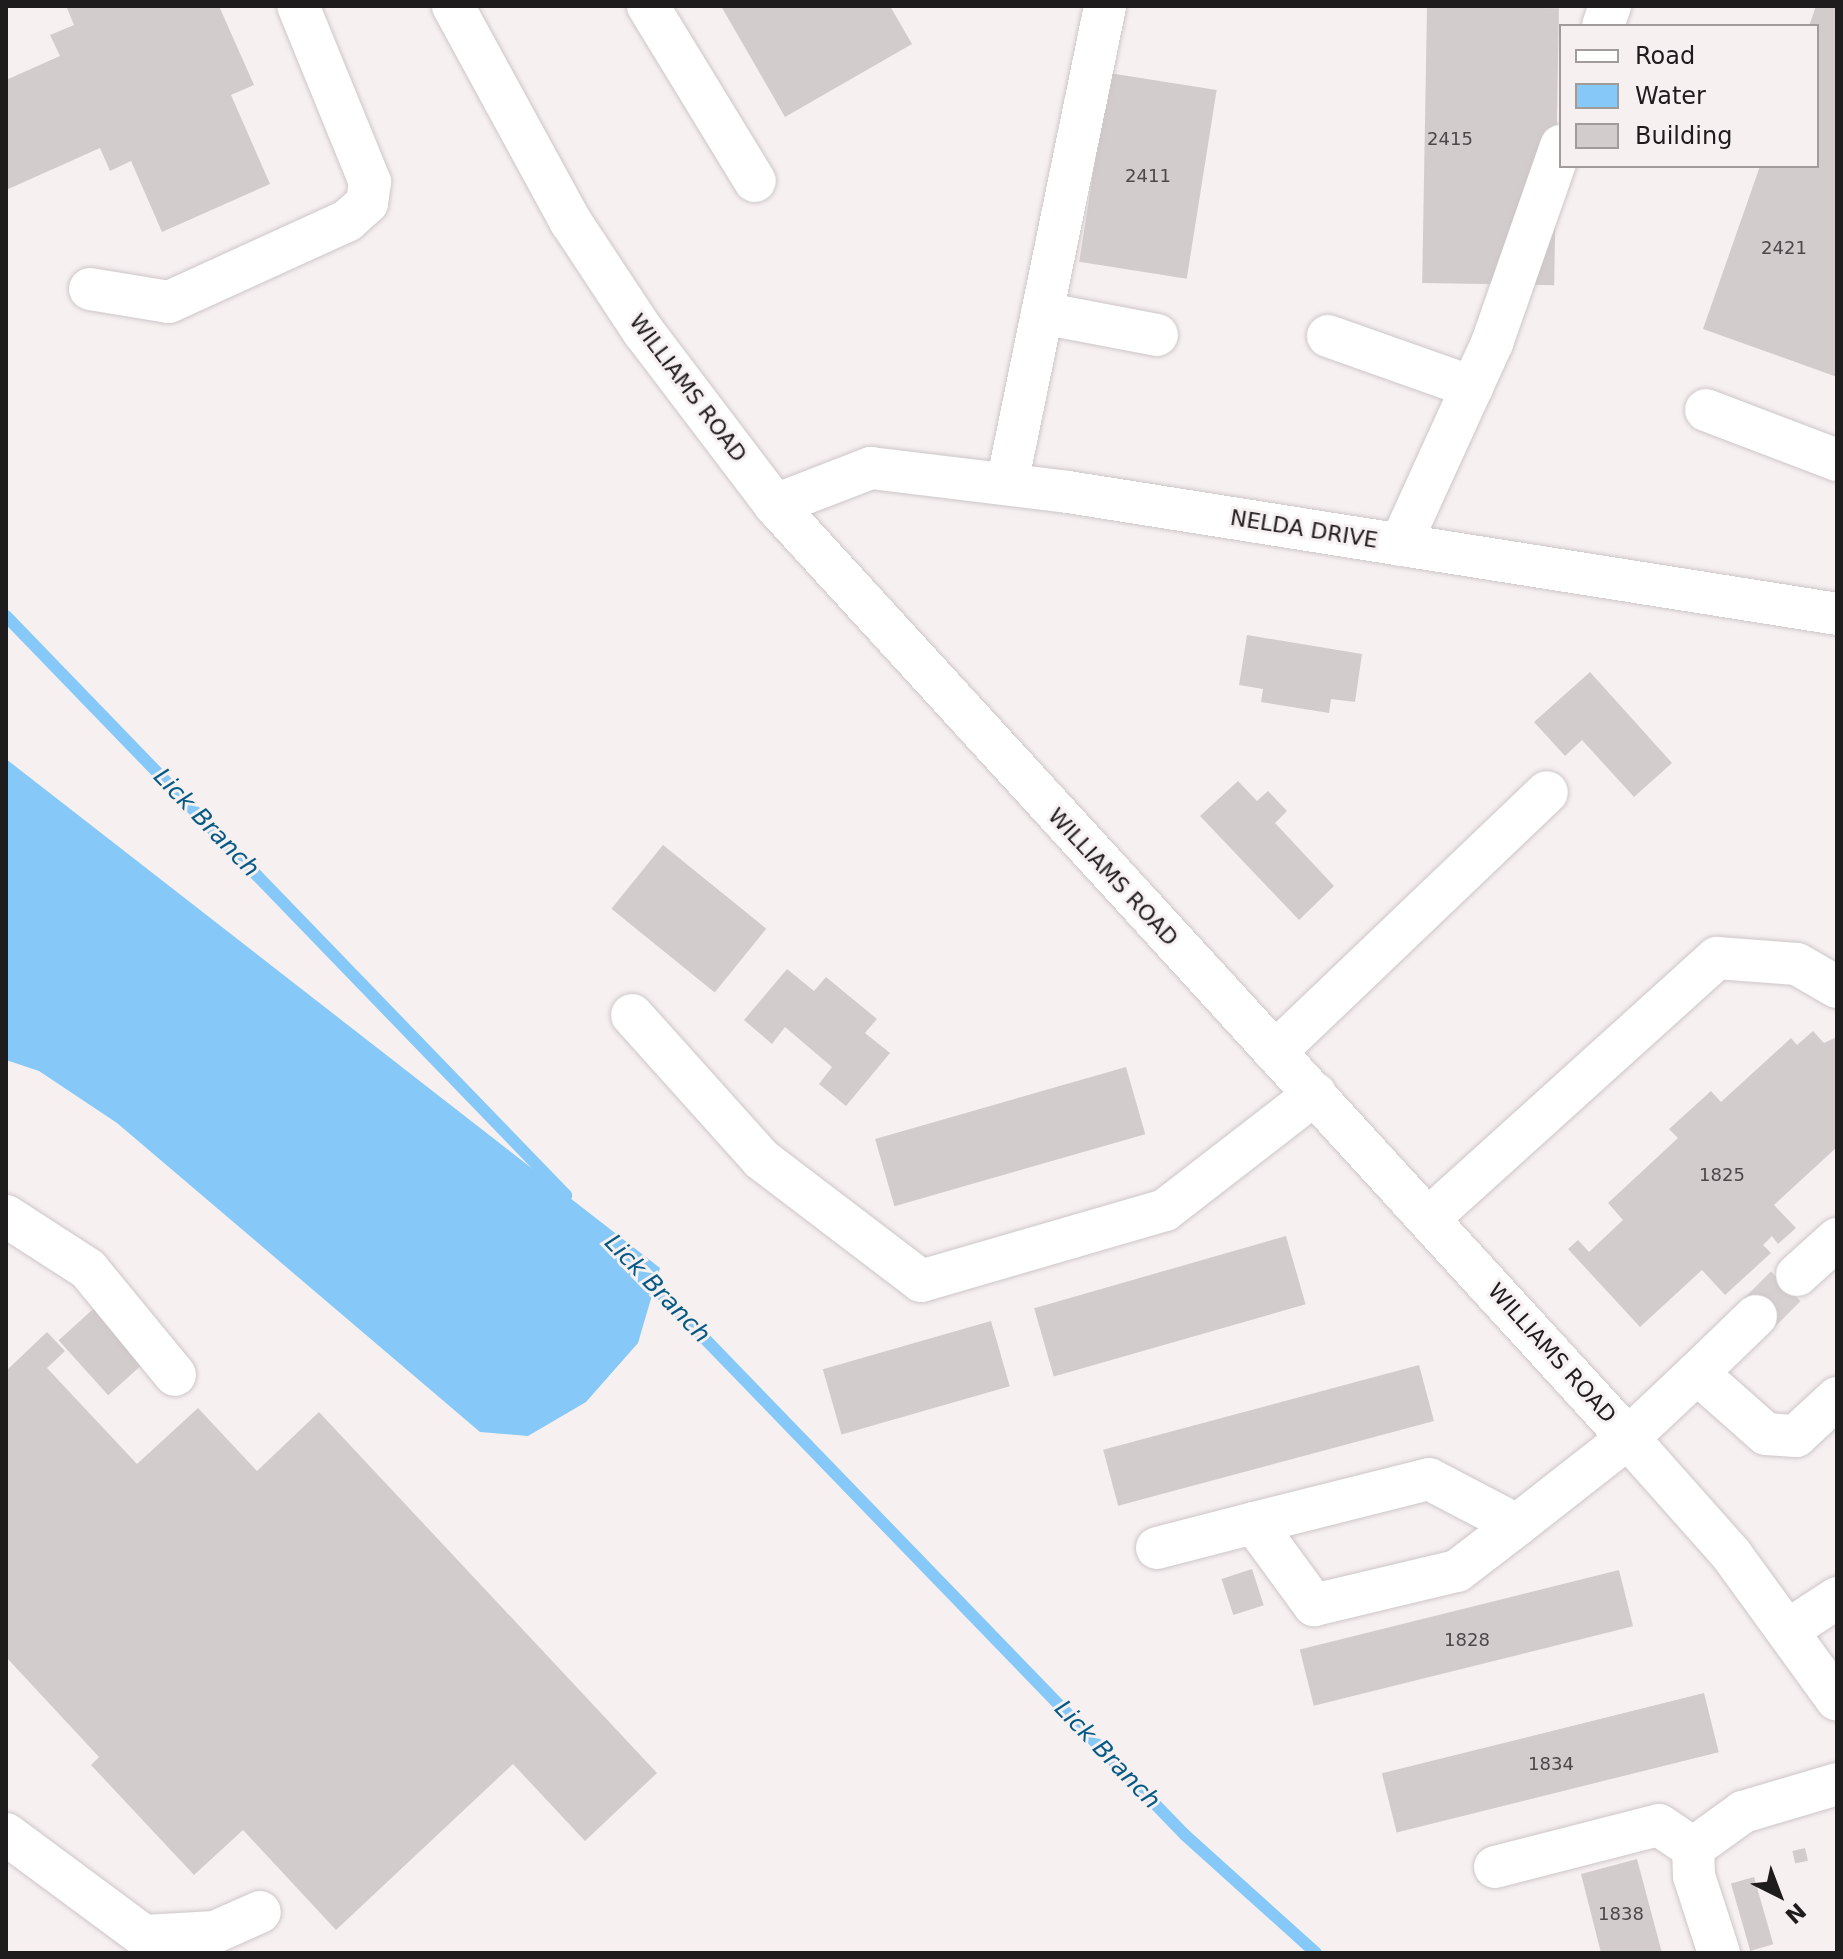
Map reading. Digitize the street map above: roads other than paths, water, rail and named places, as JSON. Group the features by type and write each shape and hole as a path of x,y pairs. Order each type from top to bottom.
{"street":[{"path":"90,289 169,302 347,221 367,203 370,182 298,6"},
{"name":"WILLIAMS ROAD","path":"453,6 571,222 643,331 775,505 1628,1438 1788,1630 1837,1700"},
{"path":"648,6 755,181"},
{"path":"1007,484 1105,6"},
{"path":"1400,545 1472,387 1559,151"},
{"path":"1042,313 1157,335"},
{"path":"1328,336 1472,387"},
{"path":"1706,410 1837,460"},
{"name":"NELDA DRIVE","path":"775,505 871,468 1007,484 1837,614"},
{"path":"1275,1052 1547,792"},
{"path":"1429,1218 1717,958 1797,964 1837,987"},
{"path":"632,1015 761,1159 921,1281 1165,1210 1315,1094"},
{"path":"9,1223 88,1269 175,1375"},
{"path":"1797,1275 1837,1239"},
{"path":"1254,1523 1314,1605 1457,1571 1628,1438 1756,1316"},
{"path":"1697,1373 1766,1434 1796,1436 1837,1398"},
{"path":"1157,1548 1429,1479 1517,1525"},
{"path":"1788,1630 1837,1598"},
{"path":"1693,1848 1743,1812 1837,1784"},
{"path":"1495,1867 1659,1825 1693,1848"},
{"path":"9,1840 144,1936 215,1932 260,1912"},
{"path":"1693,1848 1694,1876 1719,1953"}],"water":[{"path":"6,759 660,1268 638,1343 586,1402 528,1436 480,1432 117,1123 39,1071 6,1060"}],"waterway":[{"name":"Lick Branch","path":"6,616 566,1195"},
{"name":"Lick Branch","path":"645,1277 1185,1835 1316,1953"}],"tunnel":[{"path":"1756,1316 1797,1275"}]}
